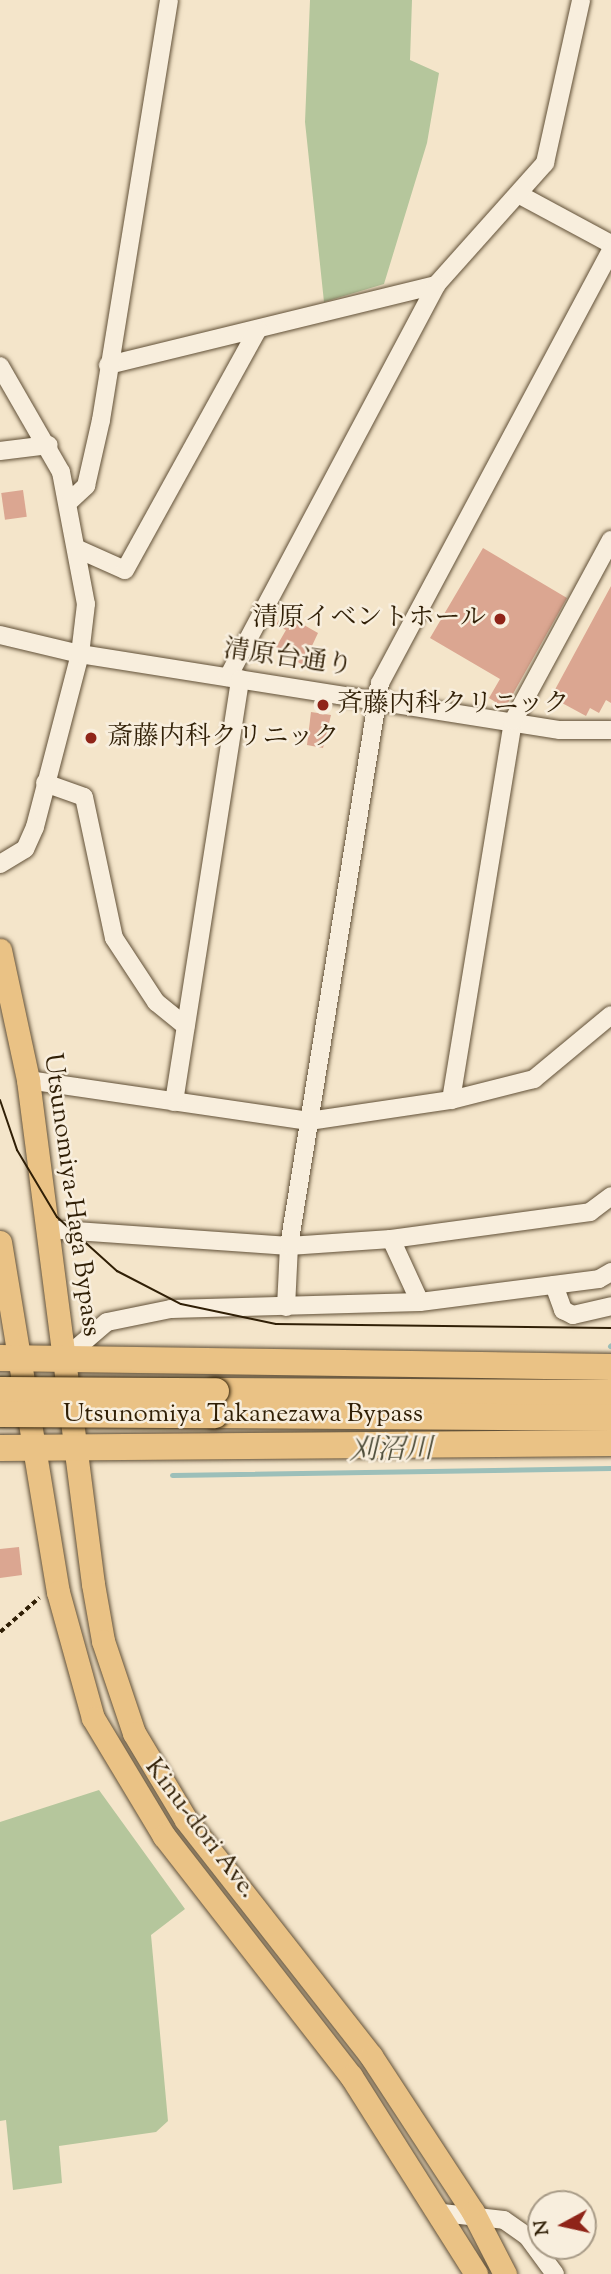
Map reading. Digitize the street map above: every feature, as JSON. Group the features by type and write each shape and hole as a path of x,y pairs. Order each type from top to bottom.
{"highway":[{"path":"10,1358 611,1367"},
{"name":"Utsunomiya Takanezawa Bypass","path":"0,1390 216,1403 611,1418"},
{"name":"Utsunomiya Takanezawa Bypass","path":"0,1414 216,1403 611,1393"},
{"path":"0,1448 611,1443"}],"main road":[{"name":"Utsunomiya-Haga Bypass","path":"0,950 28,1080 75,1449"},
{"path":"0,1242 10,1358"},
{"name":"Kinu-dori Ave.","path":"10,1358 38,1449 58,1592 80,1683 112,1756 164,1836 351,2076 442,2213 476,2274"},
{"name":"Kinu-dori Ave.","path":"75,1449 103,1641 134,1733 187,1820 371,2056 473,2212 505,2274"}],"street":[{"path":"71,500 86,486 169,0"},
{"path":"174,1102 234,678 436,285 520,195 545,163 581,0"},
{"path":"520,195 611,244"},
{"path":"286,1307 289,1246 377,698 385,668 611,251"},
{"path":"108,365 436,285"},
{"path":"80,550 125,569 258,329"},
{"path":"0,366 49,444 71,500 86,604 80,654 25,849 0,864"},
{"path":"0,451 49,444"},
{"path":"451,1100 513,721 611,540"},
{"name":"清原台通り","path":"0,635 80,654 234,678 513,721 611,730"},
{"path":"45,783 84,797 114,938 156,1002 186,1026"},
{"path":"28,1080 309,1121 451,1100 534,1079 611,1015"},
{"path":"47,1229 289,1246 391,1239 590,1212 611,1196"},
{"path":"391,1239 420,1302"},
{"path":"65,1358 121,1318 171,1309 420,1302 554,1285 611,1272"},
{"path":"554,1285 562,1310 573,1315 611,1306"},
{"path":"442,2213 473,2212 504,2220 527,2236 555,2274"}],"path":[{"path":"0,1632 33,1600 58,1592"}],"green space":[{"path":"310,0 412,0 410,60 439,73 427,143 384,284 324,302 305,122"},
{"path":"99,1790 185,1909 151,1935 168,2121 156,2132 59,2146 62,2183 13,2190 6,2120 0,2121 0,1822"}],"building":[{"path":"23,490 27,517 5,520 1,493"},
{"name":"清原イベントホール","path":"483,548 567,598 505,708 489,698 500,679 430,638"},
{"path":"611,586 611,703 606,700 599,713 590,708 586,716 551,697"},
{"path":"283,613 318,633 303,665 275,649 286,630 276,625"},
{"path":"311,712 331,715 323,748 307,745"},
{"path":"19,1547 22,1575 0,1578 0,1549"}],"waterway":[{"name":"刈沼川","path":"172,1475 611,1468"}],"tram line":[{"path":"0,1100 17,1150 57,1217 117,1271 181,1304 276,1324 611,1328"}],"place":[{"name":"清原イベントホール","path":"500,619"},
{"name":"斉藤内科クリニック","path":"323,705"},
{"name":"斎藤内科クリニック","path":"91,738"}]}
